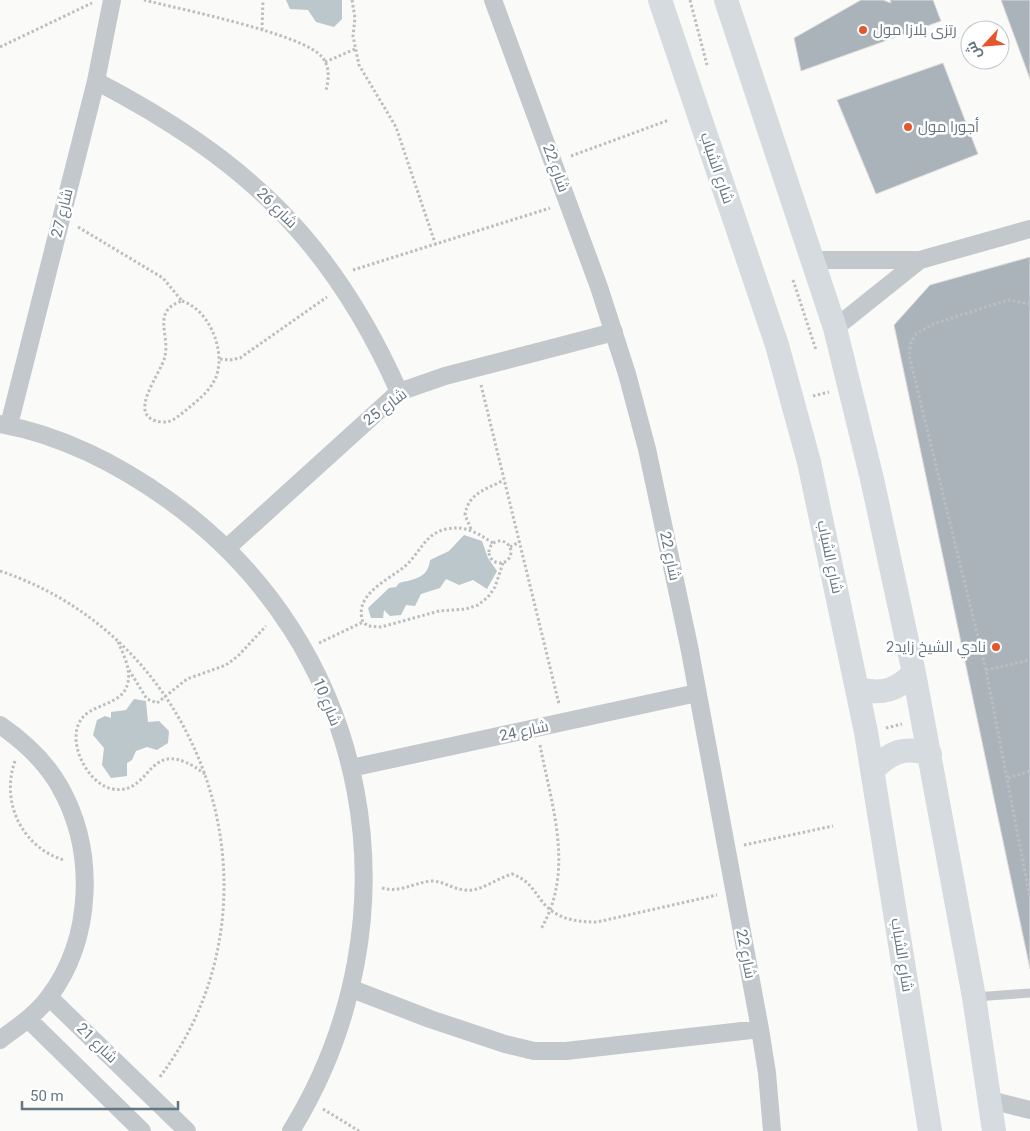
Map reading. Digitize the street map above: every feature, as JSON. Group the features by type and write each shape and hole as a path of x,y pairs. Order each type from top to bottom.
{"street":[{"name":"شارع 27","path":"5,424 96,81 112,0"},
{"name":"شارع 22","path":"493,0 554,162 614,332 647,449 697,694 760,1030 767,1073 772,1131"},
{"name":"شارع الشباب","path":"660,0 778,346 809,462 858,689 873,770 930,1131"},
{"path":"726,0 835,328 849,386 914,673 930,754 974,997 994,1131"},
{"name":"شارع 26","path":"96,81 148,108 211,149 246,177 278,207 339,281 381,352 399,392"},
{"path":"813,260 920,260 1030,229"},
{"path":"835,328 920,260"},
{"name":"شارع 25","path":"227,548 399,392 424,382 476,367 614,332"},
{"name":"شارع 10","path":"5,424 58,440 104,460 148,485 190,514 227,548 279,610 304,650 332,708 351,768 363,842 362,934 352,989 334,1046 309,1101 291,1131"},
{"path":"858,689 879,693 891,691 902,685 914,673"},
{"name":"شارع 24","path":"351,768 697,694"},
{"path":"0,725 26,743 60,787 81,838 86,894 75,948 49,997 28,1019 0,1040"},
{"path":"873,770 884,758 904,749 930,754"},
{"path":"352,989 430,1019 534,1051 566,1051 760,1030"},
{"name":"شارع 21","path":"49,997 187,1131"},
{"name":"شارع 21","path":"28,1019 142,1131"},
{"path":"990,1100 1030,1110"}],"lane":[{"path":"974,997 1030,993"}],"path":[{"path":"0,47 98,0"},
{"path":"144,0 262,30 309,46 325,62 329,73 326,90"},
{"path":"262,30 264,0"},
{"path":"352,0 355,18 353,36 355,49 365,78 396,127 436,246"},
{"path":"325,62 355,49"},
{"path":"554,162 669,120"},
{"path":"220,358 230,360 240,358 339,281 568,202"},
{"path":"61,217 163,278 182,301"},
{"path":"1030,304 1008,300 933,324 916,334 911,342 909,355 986,670 1030,898"},
{"path":"182,301 192,304 204,318 217,344 220,358 217,374 209,389 178,417 164,423 156,421 149,416 144,408 144,399 165,356 164,315 172,304 182,301"},
{"path":"476,367 563,722"},
{"path":"793,401 849,386"},
{"path":"471,529 465,515 470,500 475,494 504,480"},
{"path":"493,543 471,529 457,527 431,536 421,545 404,567 382,581 371,593 362,610 363,622 368,626 381,627 439,611 466,609 478,605 488,597 495,587 503,563 510,557 510,547"},
{"path":"503,563 498,564 489,557 489,547 493,543 502,541 510,547"},
{"path":"510,547 519,542"},
{"path":"0,571 42,588 68,602 117,639 140,663 166,696 182,721 206,774 216,810 223,857 224,885 219,941 207,987 193,1022 165,1070 148,1093"},
{"path":"117,639 128,669 149,700 157,703 186,679 226,665 238,656 279,610"},
{"path":"304,650 363,622"},
{"path":"986,670 1030,660"},
{"path":"1024,661 1030,665"},
{"path":"128,669 128,683 123,693 112,702 90,711 78,726 77,744 89,772 98,783 116,790 127,789 138,782 157,764 166,759 177,758 188,761 206,774"},
{"path":"866,732 923,720"},
{"path":"536,728 560,849 560,876 551,912 541,929"},
{"path":"26,743 12,766 7,785 8,805 15,824 27,841 44,853 84,864"},
{"path":"1008,778 1030,771"},
{"path":"726,848 833,826"},
{"path":"364,879 373,884 394,890 432,881 443,883 453,889 467,891 482,888 497,878 512,874 528,883 551,912 564,919 597,922 734,892"},
{"path":"309,1101 359,1131"}],"shaded area":[{"path":"286,0 342,0 342,19 334,27 316,22 308,10 290,9"},
{"path":"464,535 482,541 488,558 497,571 487,589 473,580 459,585 446,579 440,588 421,594 415,606 406,605 401,615 390,616 384,610 383,618 371,618 368,608 389,588 420,577 427,571 430,560 449,551"},
{"path":"134,699 146,701 148,722 159,721 169,731 168,743 157,750 147,747 136,751 132,760 127,763 127,776 111,778 102,765 104,748 93,735 97,720 105,716 111,718 111,712 126,710"}],"building":[{"name":"رتزى بلازا مول","path":"861,0 883,0 891,3 890,0 933,0 941,21 801,71 794,38"},
{"path":"1001,0 1030,0 1030,79 1010,20 1008,20"},
{"name":"أجورا مول","path":"943,63 978,154 876,194 837,100"},
{"name":"نادي الشيخ زايد2","path":"1030,257 1030,969 894,325 930,285"}],"place":[{"name":"رتزى بلازا مول","path":"863,30"},
{"name":"أجورا مول","path":"908,127"},
{"name":"نادي الشيخ زايد2","path":"996,647"}]}
